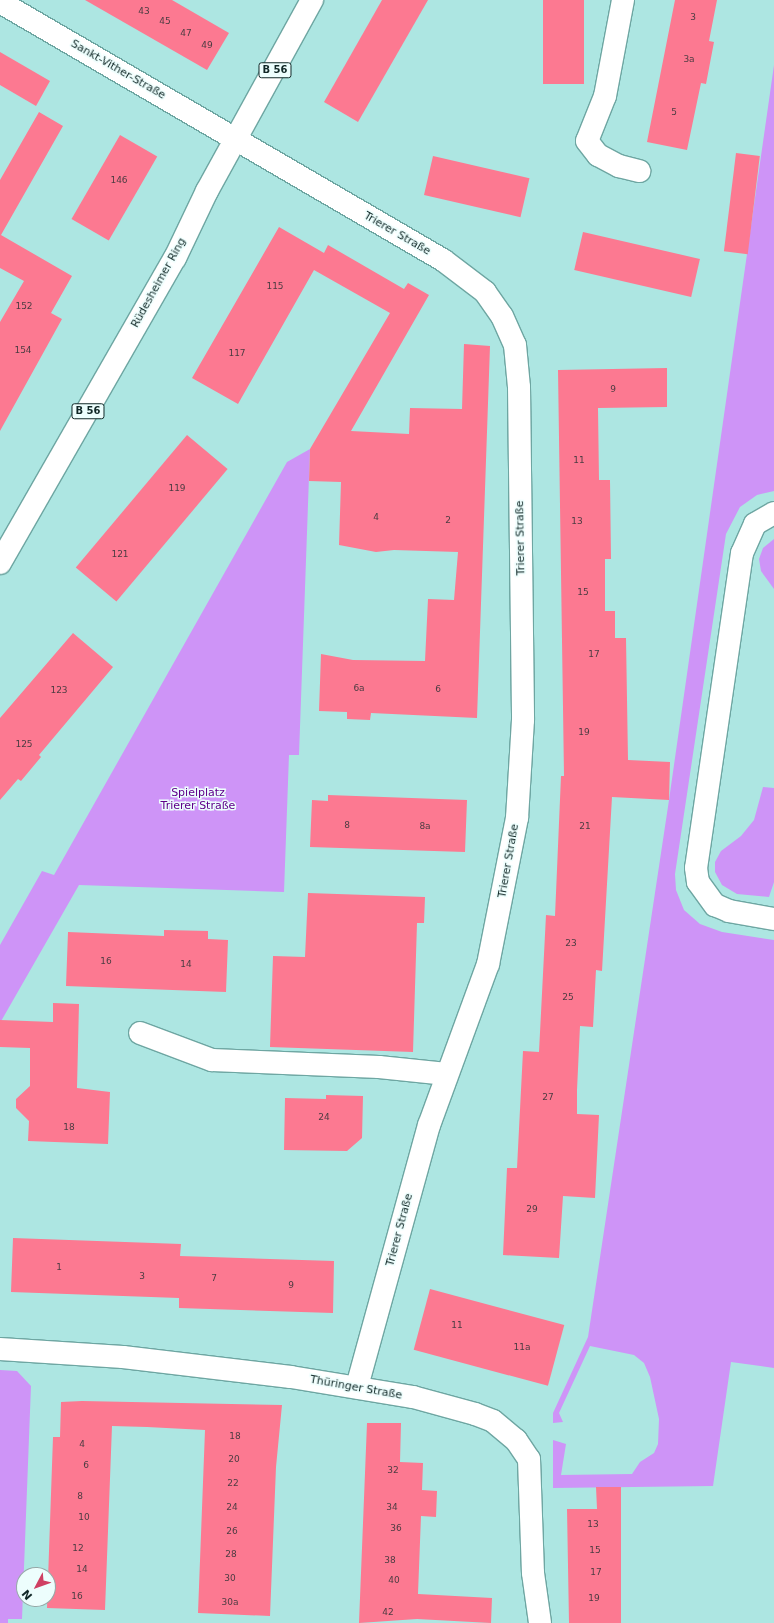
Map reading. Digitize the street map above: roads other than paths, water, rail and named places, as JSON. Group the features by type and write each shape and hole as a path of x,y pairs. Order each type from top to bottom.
{"street":[{"name":"Rüdesheimer Ring","path":"0,563 174,258 236,139 312,0"},
{"path":"623,0 605,96 587,141 598,155 619,166 639,171"},
{"name":"Sankt-Vither-Straße","path":"0,2 236,139"},
{"name":"Trierer Straße","path":"236,139 461,272 496,306 515,345 519,387 523,720 517,818 488,964 475,1007 447,1074 419,1157 357,1387"},
{"path":"774,513 756,524 742,553 696,868 698,882 715,905 730,912 774,919"},
{"path":"140,1033 212,1060 379,1067 447,1074"},
{"name":"Thüringer Straße","path":"0,1349 130,1357 357,1387 475,1414 499,1426 523,1449 531,1471 533,1573 540,1623"}],"park label":[{"name":"Spielplatz Trierer Straße","path":"198,800"}]}
